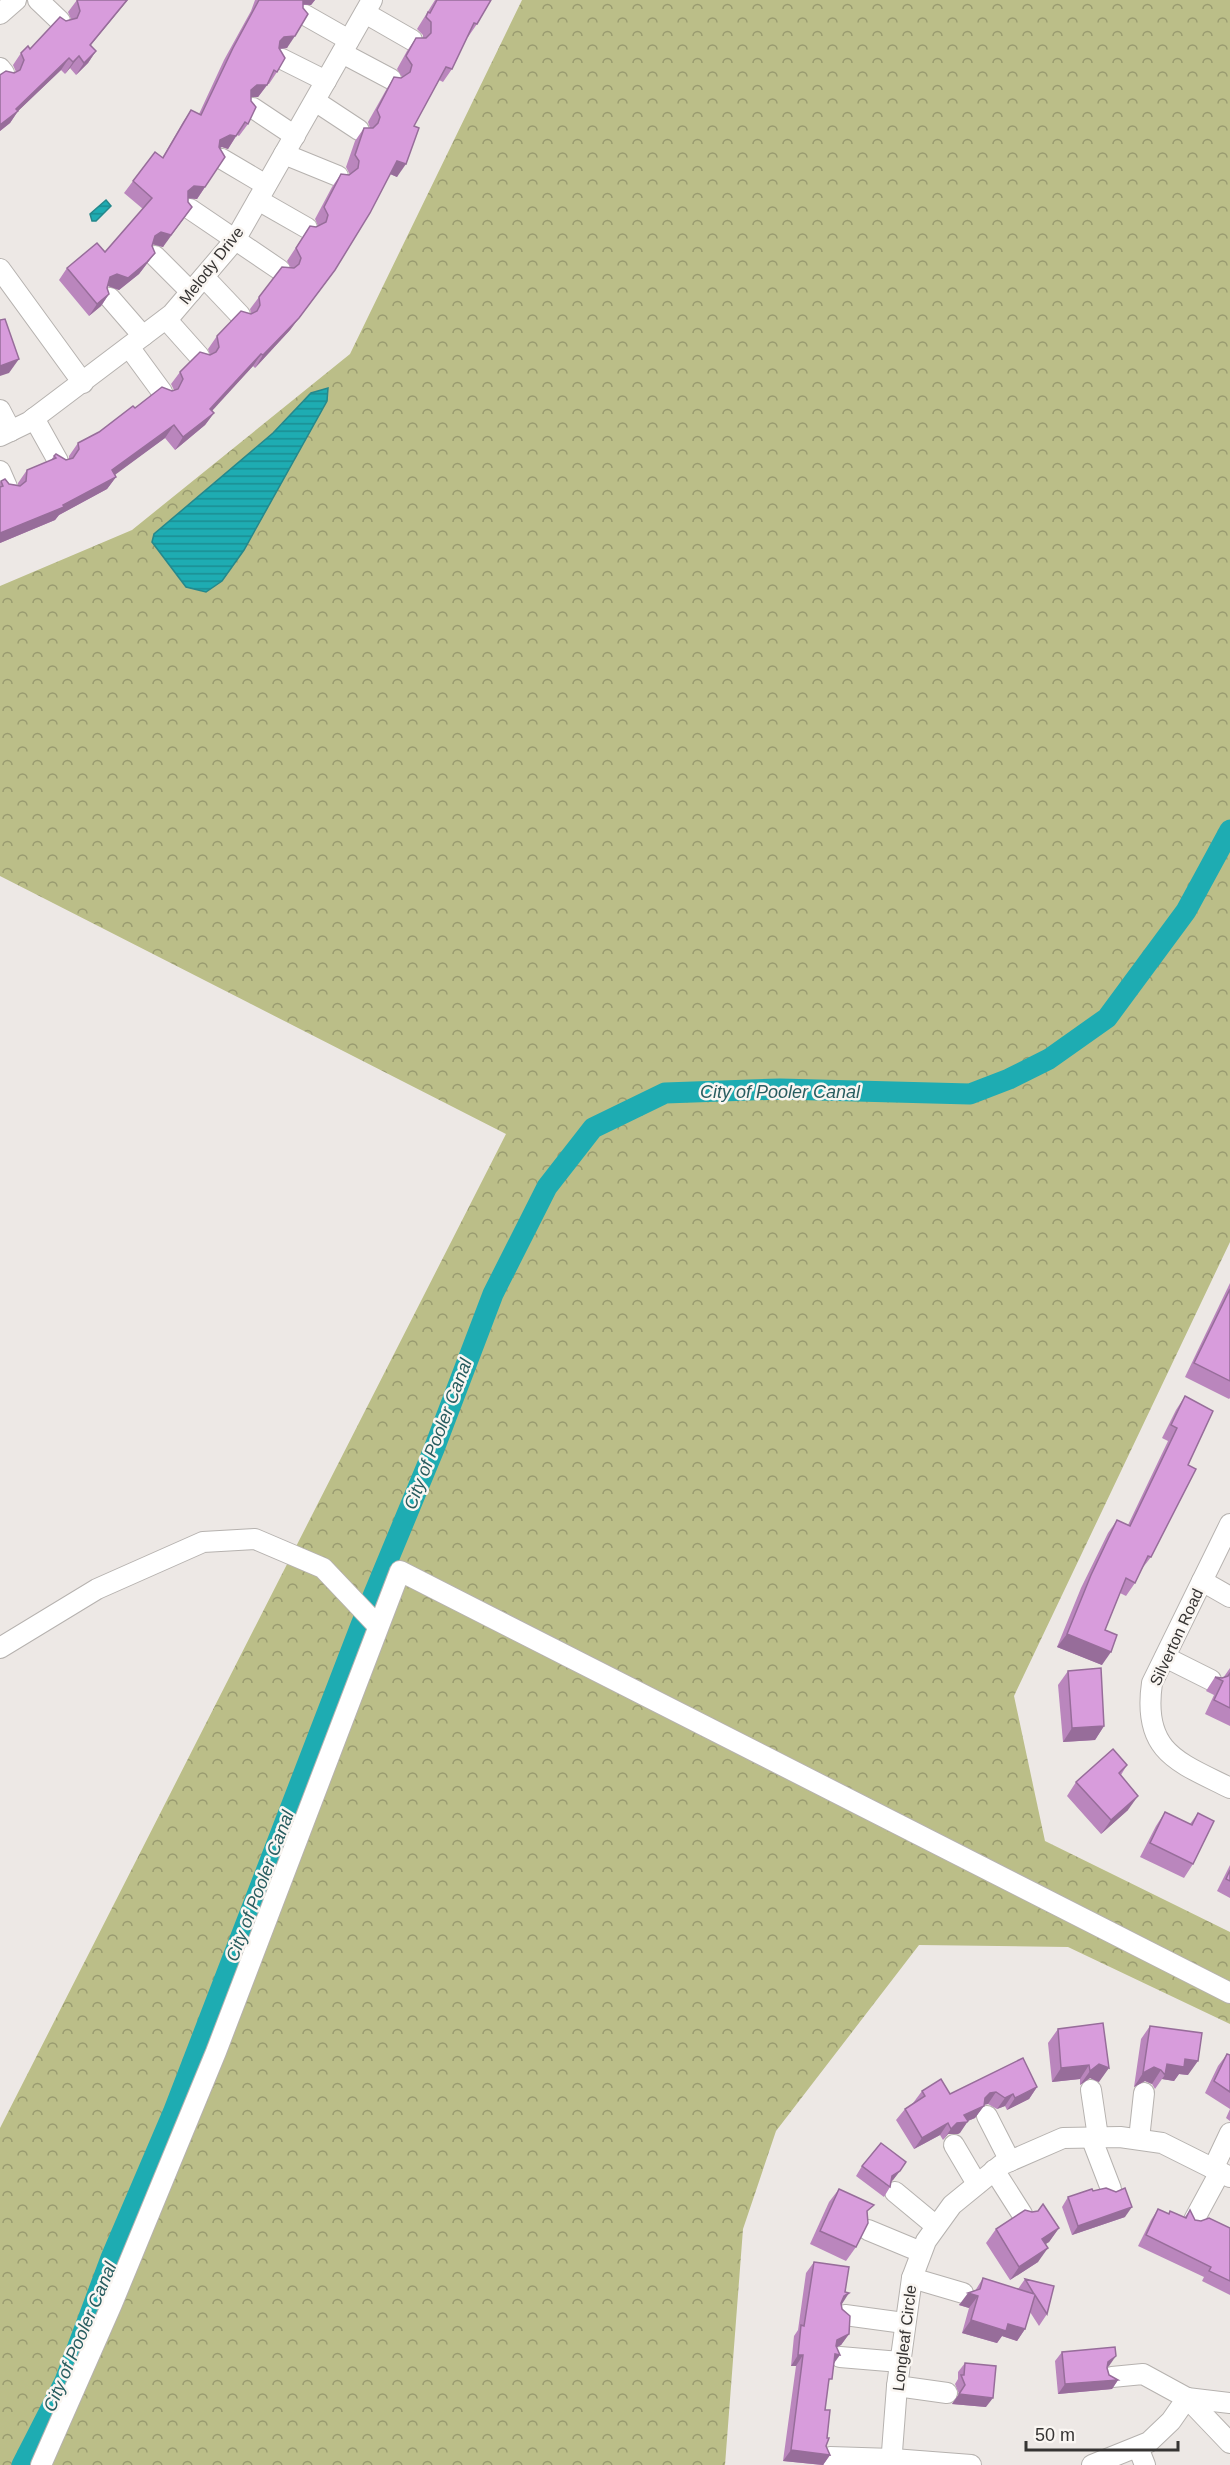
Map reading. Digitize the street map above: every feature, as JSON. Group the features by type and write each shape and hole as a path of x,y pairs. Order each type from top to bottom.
{"street":[{"path":"0,14 16,0"},
{"path":"38,0 60,21"},
{"path":"368,7 412,40"},
{"name":"Melody Drive","path":"5,433 34,418 84,383 166,319 198,284 235,240 368,7"},
{"path":"306,15 391,80"},
{"path":"282,59 326,81"},
{"path":"315,101 359,130"},
{"path":"253,108 295,136"},
{"path":"284,154 338,176"},
{"path":"222,159 307,228"},
{"path":"190,209 280,270"},
{"path":"155,256 240,315"},
{"path":"0,269 84,383"},
{"path":"110,298 162,392"},
{"path":"166,319 199,356"},
{"path":"0,410 5,433"},
{"path":"34,418 58,461"},
{"name":"Silverton Road","path":"1228,1533 1152,1683 1149,1705 1153,1727 1162,1745 1177,1762 1230,1788"},
{"path":"0,1648 97,1589 203,1542 255,1539 323,1568 378,1626"},
{"path":"41,2465 112,2304 216,2052 400,1570 1230,1993"},
{"path":"1202,1581 1230,1597"},
{"path":"1165,1657 1210,1680"},
{"path":"1091,2090 1094,2137 1111,2189"},
{"path":"1139,2139 1144,2093"},
{"path":"987,2116 1002,2165 1022,2214"},
{"path":"1194,2220 1221,2173 1230,2133"},
{"name":"Longleaf Circle","path":"892,2462 897,2386 912,2278 926,2241 952,2205 1002,2165 1063,2138 1139,2139 1162,2143 1221,2173"},
{"path":"954,2145 977,2184"},
{"path":"895,2192 936,2226"},
{"path":"868,2230 921,2252"},
{"path":"912,2278 963,2293"},
{"path":"845,2315 904,2323"},
{"path":"840,2357 900,2362"},
{"path":"1112,2377 1143,2374 1186,2398 1230,2443"},
{"path":"897,2386 947,2393"},
{"path":"1186,2398 1230,2403"},
{"path":"1094,2465 1142,2456 1149,2442 1171,2421 1186,2398"},
{"path":"830,2457 964,2465"}],"green space":[{"path":"522,0 1230,0 1230,1242 1014,1696 1045,1841 1230,1932 1230,2024 1068,1947 919,1945 776,2131 743,2229 725,2465 0,2465 0,2128 506,1134 0,876 0,586 132,530 350,354"}],"water":[{"path":"106,200 111,206 96,221 92,221 90,214"},
{"path":"328,388 327,401 244,550 222,581 206,592 186,587 152,542 154,534 273,433 311,393"}],"building":[{"path":"77,0 127,0 90,45 96,51 84,63 79,56 73,62 69,58 16,109 18,111 0,125 0,75 6,71 14,73 20,70 24,60 21,53 28,46 30,49 60,17 66,21 77,18 80,11"},
{"path":"259,0 303,0 303,8 308,14 295,36 284,37 280,41 279,48 285,58 277,72 274,70 267,85 257,85 251,90 251,101 256,107 248,124 245,122 236,136 230,135 220,140 219,147 225,157 205,187 194,186 188,191 188,202 192,207 171,235 161,232 155,236 152,246 155,253 147,262 128,278 117,274 110,277 107,288 109,294 97,304 67,268 97,243 105,252 152,198 133,181 155,152 163,158 191,110 201,115"},
{"path":"437,0 491,0 477,24 474,23 452,69 446,67 414,126 419,128 406,164 397,161 370,213 335,270 299,318 263,355 261,354 210,409 214,413 183,437 174,425 112,470 116,477 63,505 64,507 0,533 0,487 3,486 1,481 5,479 9,484 20,486 26,481 27,470 56,458 54,456 56,454 66,460 73,458 79,449 78,443 99,432 133,406 135,408 162,387 172,391 178,389 183,379 180,372 200,352 210,355 216,352 219,347 217,336 241,311 251,314 257,311 260,305 259,297 282,267 294,268 299,264 301,258 296,248 310,226 316,227 326,222 328,215 324,207 341,174 349,175 358,168 359,161 355,155 364,128 373,128 378,123 380,117 377,110 394,77 401,78 410,72 412,65 406,56 416,38 426,38 431,33 431,22 426,17"},
{"path":"5,319 19,359 0,366 0,320"},
{"path":"1230,1289 1230,1381 1194,1363"},
{"path":"1185,1396 1213,1411 1188,1465 1196,1469 1151,1557 1148,1556 1135,1583 1126,1578 1105,1630 1117,1635 1111,1652 1067,1634 1117,1520 1130,1526 1177,1428 1171,1425"},
{"path":"1101,1668 1104,1726 1072,1728 1068,1671"},
{"path":"1230,1673 1230,1708 1214,1700 1223,1681 1215,1677 1222,1678"},
{"path":"1113,1749 1127,1765 1119,1773 1138,1796 1111,1820 1076,1782"},
{"path":"1165,1812 1192,1825 1198,1813 1214,1821 1193,1864 1150,1843"},
{"path":"1103,2023 1109,2068 1099,2064 1090,2071 1089,2065 1061,2068 1058,2029"},
{"path":"1150,2026 1202,2033 1198,2061 1185,2059 1184,2067 1167,2064 1165,2075 1154,2067 1143,2073"},
{"path":"1227,2054 1230,2055 1230,2092 1214,2081"},
{"path":"1023,2058 1037,2087 1015,2098 1013,2094 1005,2098 996,2092 990,2093 985,2098 984,2106 964,2115 967,2122 957,2123 951,2129 948,2123 922,2138 905,2109 925,2096 922,2091 941,2079 950,2094"},
{"path":"881,2143 906,2162 900,2171 892,2176 890,2187 862,2166"},
{"path":"1106,2188 1116,2192 1125,2188 1132,2207 1078,2226 1068,2197 1092,2189 1093,2191"},
{"path":"839,2189 874,2205 867,2211 868,2223 856,2247 820,2231"},
{"path":"1043,2204 1059,2228 1042,2239 1048,2248 1019,2267 996,2229 1025,2210 1038,2211"},
{"path":"1158,2209 1186,2218 1190,2210 1195,2220 1201,2221 1209,2218 1230,2228 1230,2281 1209,2271 1211,2267 1146,2235"},
{"path":"814,2262 849,2267 845,2292 849,2293 844,2296 841,2303 842,2309 850,2316 849,2334 837,2340 836,2346 840,2355 835,2354 825,2410 830,2410 827,2438 829,2438 826,2446 830,2455 791,2450 803,2355 798,2355 801,2325 804,2326"},
{"path":"983,2278 1034,2294 1025,2279 1054,2286 1047,2314 1035,2295 1025,2329 1008,2324 1006,2331 971,2320 978,2296 968,2293 980,2289"},
{"path":"1115,2347 1116,2356 1108,2362 1107,2368 1109,2375 1118,2380 1065,2384 1062,2352"},
{"path":"965,2363 996,2366 993,2398 959,2394 965,2385 961,2375 964,2375"}],"waterway":[{"name":"City of Pooler Canal","path":"22,2465 65,2381 111,2258 173,2113 361,1625 434,1449 493,1294 547,1187 593,1128 665,1093 780,1089 970,1094 1009,1079 1049,1059 1107,1018 1186,911 1230,830"}]}
